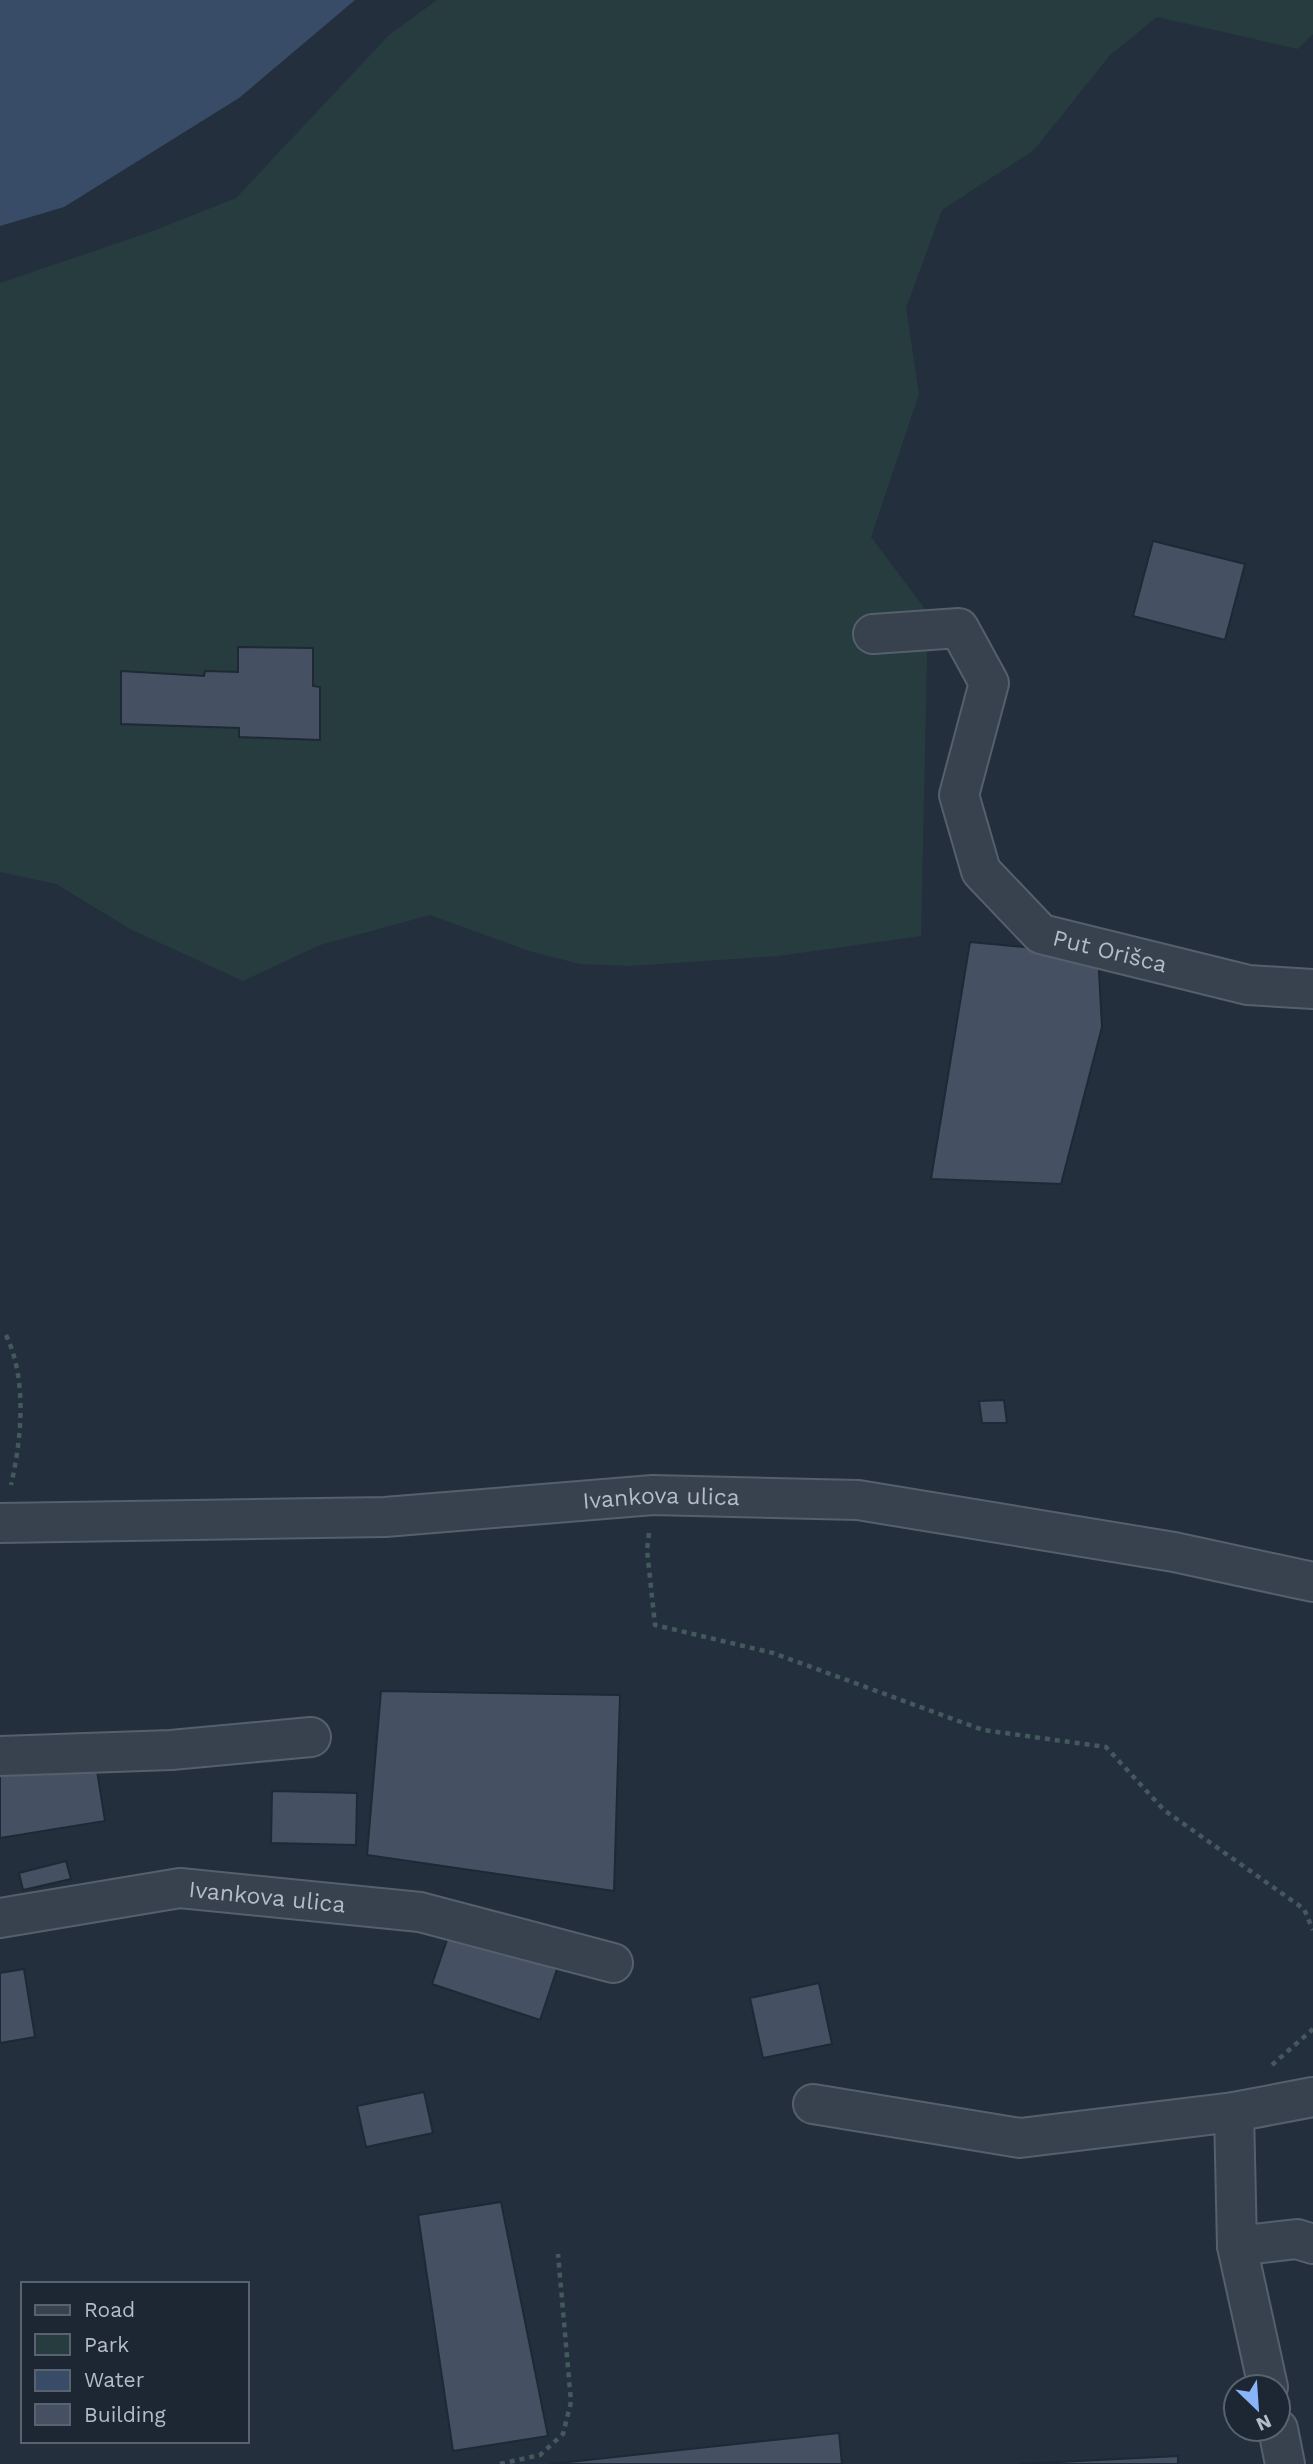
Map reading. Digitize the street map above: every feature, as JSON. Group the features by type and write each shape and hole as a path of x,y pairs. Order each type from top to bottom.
{"street":[{"name":"Put Orišca","path":"873,634 959,628 989,683 958,795 981,871 1041,934 1248,985 1313,989"},
{"name":"Ivankova ulica","path":"1,1523 385,1517 653,1495 858,1500 1174,1552 1313,1582"},
{"path":"0,1756 171,1750 311,1737"},
{"name":"Ivankova ulica","path":"0,1918 180,1888 420,1912 614,1963"},
{"path":"813,2104 1020,2138 1234,2112 1313,2097"},
{"path":"1234,2112 1237,2246 1265,2373"},
{"path":"1237,2246 1297,2239 1313,2244"},
{"path":"1281,2443 1285,2464"}],"path":[{"path":"1,1523 16,1461 20,1406 16,1356 6,1335"},
{"path":"653,1495 647,1550 655,1625 774,1653 984,1730 1106,1747 1164,1810 1304,1909 1313,1930"},
{"path":"500,2464 540,2455 562,2434 571,2402 558,2254"}],"green space":[{"path":"437,0 1313,0 1313,34 1298,49 1157,17 1110,55 1034,150 942,210 906,308 919,394 871,537 928,613 921,936 778,956 630,966 580,964 529,951 430,915 320,945 243,981 132,930 56,884 0,872 0,283 153,231 236,198 389,35"}],"water":[{"path":"0,0 355,0 239,98 64,207 0,226"}],"building":[{"path":"1153,541 1245,564 1225,640 1133,616"},
{"path":"238,647 313,648 313,686 320,687 320,740 239,737 239,728 121,724 121,671 204,676 205,671 238,672"},
{"path":"970,942 1098,954 1102,1027 1061,1184 931,1179"},
{"path":"1004,1400 1007,1423 982,1423 979,1401"},
{"path":"381,1691 620,1695 614,1891 367,1855"},
{"path":"95,1758 105,1821 0,1838 0,1774"},
{"path":"272,1791 357,1793 356,1845 271,1843"},
{"path":"66,1861 71,1879 23,1890 19,1873"},
{"path":"450,1931 558,1966 540,2020 432,1984"},
{"path":"24,1969 35,2037 0,2043 0,1973"},
{"path":"819,1983 832,2044 763,2058 750,1998"},
{"path":"424,2092 433,2133 366,2147 357,2106"},
{"path":"501,2202 548,2436 453,2451 418,2215"},
{"path":"839,2433 842,2464 550,2464"},
{"path":"1178,2456 1178,2464 1019,2464"}]}
